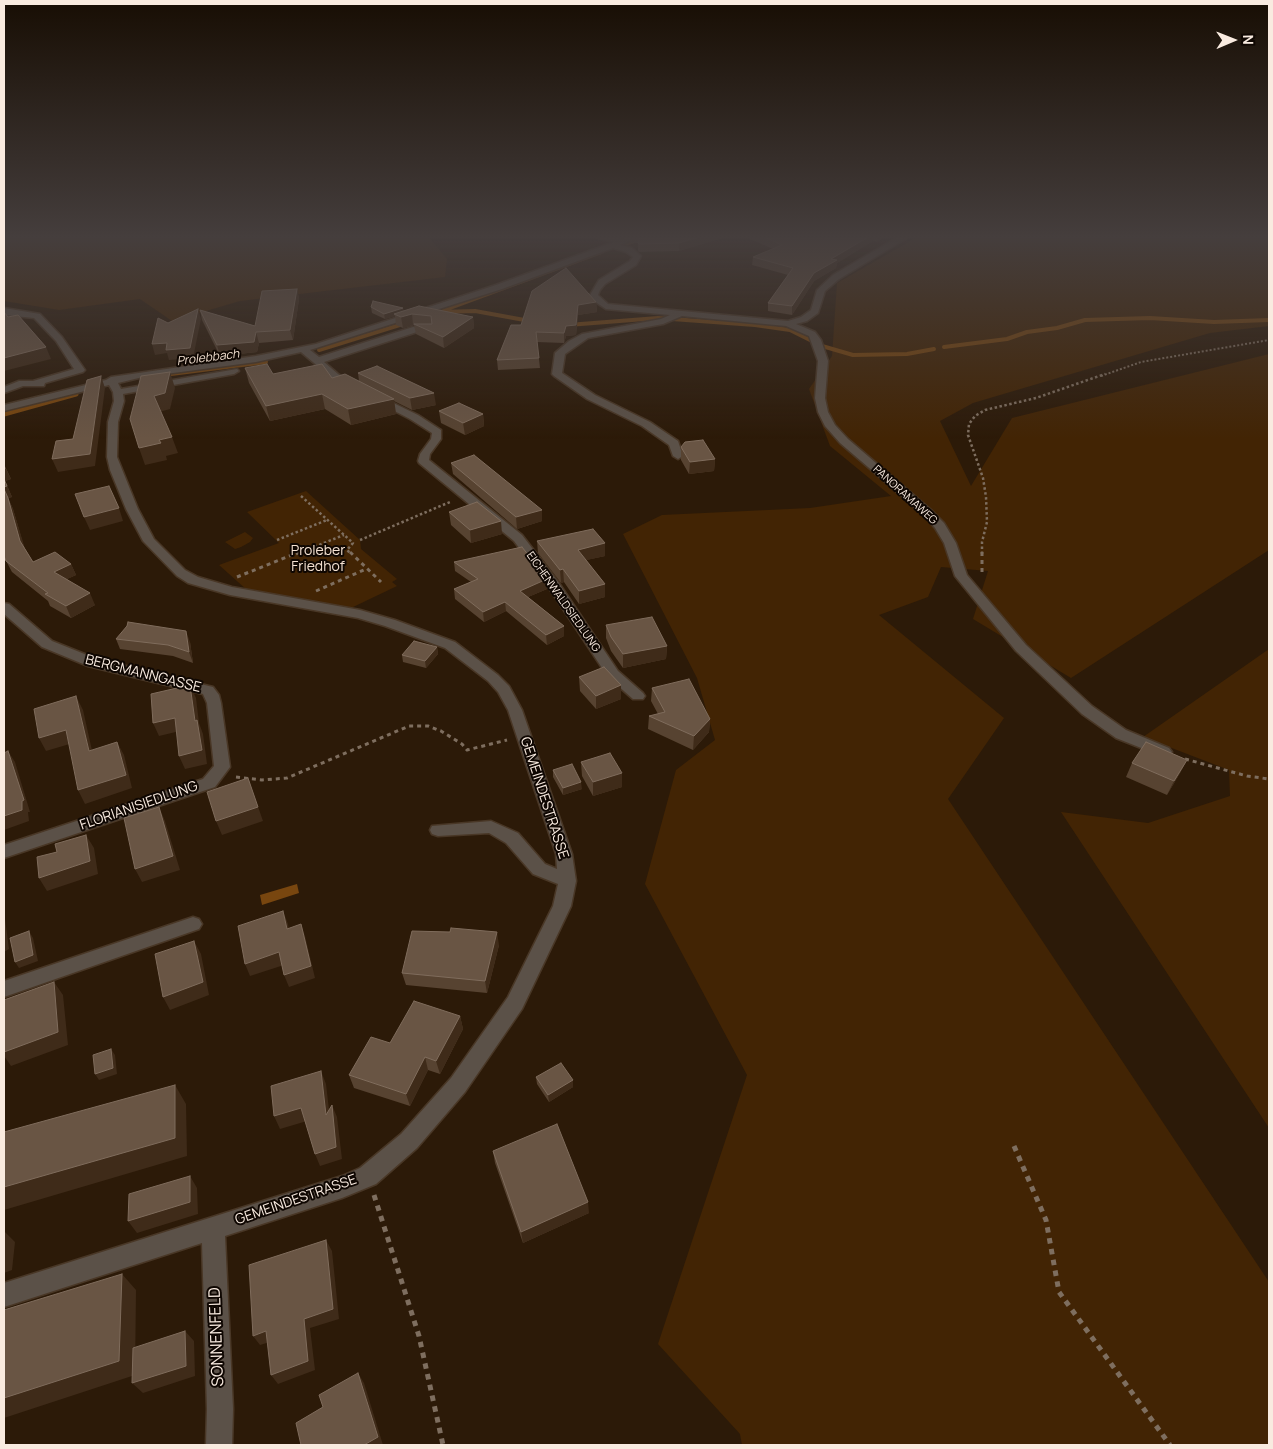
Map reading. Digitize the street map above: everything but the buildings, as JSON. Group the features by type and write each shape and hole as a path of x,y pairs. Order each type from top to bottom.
{"street":[{"path":"310,355 452,304"},
{"name":"PANORAMAWEG","path":"604,304 615,308 788,324 812,334 818,344 823,361 820,398 823,412 830,426 844,441 928,513 940,526 950,543 961,576 1021,648 1087,710 1121,734 1180,758"},
{"path":"788,324 804,319 815,311 816,304"},
{"path":"4,311 6,313 37,316 59,339 80,370 32,384"},
{"name":"PANORAMAWEG","path":"678,456 674,443 667,438 646,424 591,397 557,374 560,353 572,343 585,336 662,321 680,314"},
{"path":"4,408 52,396 276,363 281,355 310,355 416,329 429,331"},
{"name":"EICHENWALDSIEDLUNG","path":"310,355 348,384 432,427 437,432 436,439 423,461 518,538 554,586 613,674 638,696"},
{"path":"4,390 22,383 43,384 52,396"},
{"name":"GEMEINDESTRASSE","path":"4,1295 342,1187 368,1176 409,1142 458,1085 515,1003 562,906 568,881 564,854 515,710 504,689 493,678 450,646 360,614 230,591 193,580 182,573 150,541 132,510 116,470 112,456 113,422 119,401 114,386"},
{"name":"BERGMANNGASSE","path":"4,607 47,644 93,663 208,690 214,704 222,767"},
{"name":"FLORIANISIEDLUNG","path":"4,852 208,783 222,767"},
{"path":"438,830 491,827 512,838 539,869 568,881"},
{"path":"4,989 193,924"},
{"name":"SONNENFELD","path":"213,1228 220,1409 219,1445"}],"path":[{"path":"972,591 982,583 982,542 987,522 983,478 968,435 969,424 975,416 985,410 1036,398 1141,362 1269,340"},
{"path":"301,496 353,543 347,550 381,582"},
{"path":"360,540 465,496"},
{"path":"277,540 328,520"},
{"path":"234,579 344,535"},
{"path":"297,602 300,598 366,568"},
{"path":"222,767 228,774 240,779 287,778 409,726 428,726 441,731 462,744 467,750 524,736"},
{"path":"1180,758 1247,776 1269,779"},
{"path":"1014,1146 1046,1220 1059,1292 1170,1445"},
{"path":"368,1176 419,1336 443,1445"}],"green space":[{"path":"20,304 106,304 59,310"},
{"path":"147,304 231,304 172,321"},
{"path":"836,304 1269,304 1269,326 1210,333 973,403 940,421 971,486 1012,418 1269,354 1269,550 1071,678 973,619 988,571 941,567 928,597 879,615 1004,718 948,799 1269,1282 1269,1445 742,1445 740,1434 658,1344 747,1075 645,884 676,770 715,740 697,678 623,534 662,515 810,508 891,496 830,446 809,389 832,356"},
{"name":"Proleber Friedhof","path":"306,491 360,540 361,549 397,579 392,582 397,586 351,608 247,590 219,565 279,543 247,512"},
{"path":"245,532 253,538 241,547 235,549 225,542"},
{"path":"1269,649 1269,1128 1061,812 1148,823 1230,796 1229,770 1143,737"}],"shaded area":[{"path":"297,884 299,893 262,905 260,895"}],"waterway":[{"name":"Prolebbach","path":"444,310 461,304"},
{"path":"439,312 475,311 530,321"},
{"path":"568,325 658,318 755,325 790,330 822,346 853,355 907,354 934,349"},
{"path":"944,347 1007,339 1027,332 1057,328 1085,320 1150,318 1214,322 1269,320"},
{"name":"Prolebbach","path":"319,350 406,323"},
{"name":"Prolebbach","path":"167,374 163,375 266,362"},
{"name":"Prolebbach","path":"4,414 76,394"}]}
